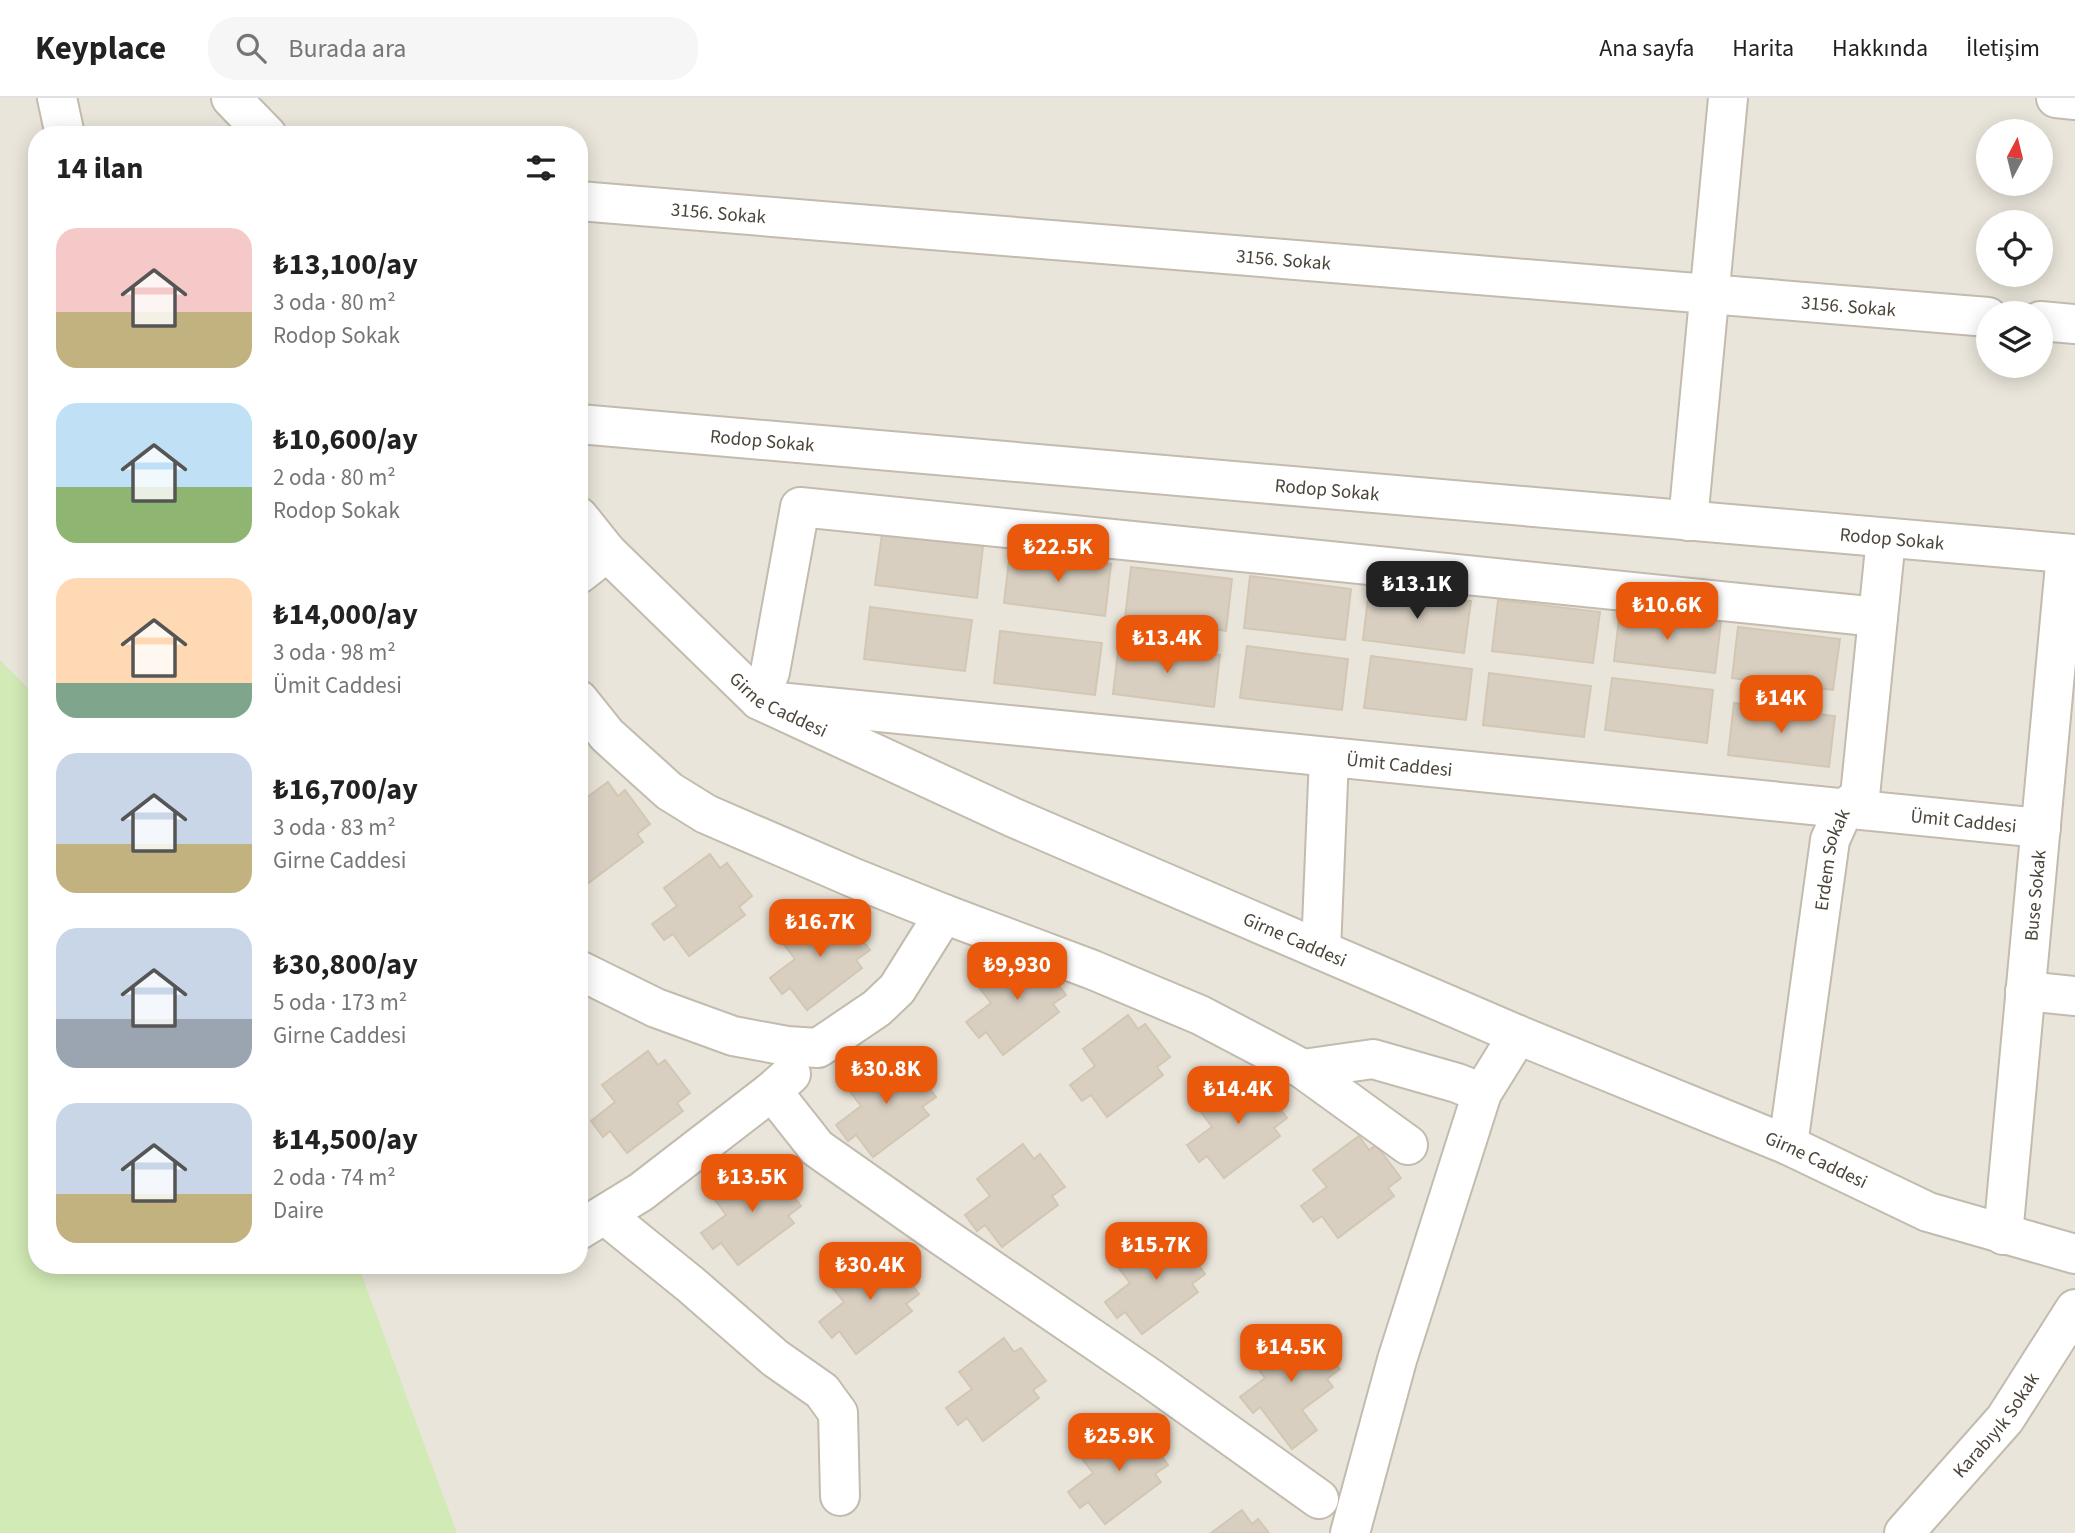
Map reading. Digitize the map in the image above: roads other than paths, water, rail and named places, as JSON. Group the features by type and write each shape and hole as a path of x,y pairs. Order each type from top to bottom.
{"street":[{"path":"57,98 63,126"},
{"path":"231,98 258,126"},
{"path":"1688,521 1728,98"},
{"path":"2056,98 2075,100"},
{"name":"3156. Sokak","path":"588,202 1976,316"},
{"path":"2053,322 2075,324"},
{"name":"Rodop Sokak","path":"588,425 2071,554"},
{"path":"759,700 770,672 800,507 1878,617"},
{"name":"Erdem Sokak","path":"1788,1145 1830,840 1844,809 1860,796 1886,538"},
{"name":"Buse Sokak","path":"2003,1235 2041,828 2060,773 2071,554"},
{"name":"Girne Caddesi","path":"593,563 759,700 1012,817 1518,1035 1788,1145 1928,1212 2075,1254"},
{"name":"Ümit Caddesi","path":"759,700 2041,828"},
{"path":"588,711 607,735 669,791 706,814 854,878 1093,970 1200,1015 1303,1069 1408,1145"},
{"path":"1321,950 1329,757"},
{"path":"840,1496 838,1413 822,1391 775,1358 690,1284 592,1223 641,1192 772,1091 818,1048 877,1008 897,989 944,914"},
{"path":"588,974 656,1008 733,1036 787,1046 818,1048"},
{"path":"2025,991 2075,996"},
{"path":"1350,1533 1398,1360 1482,1093 1518,1035"},
{"path":"1303,1069 1373,1059 1457,1083 1482,1093"},
{"path":"772,1091 817,1148 1150,1378 1319,1499"},
{"name":"Karabıyık Sokak","path":"1904,1533 2005,1419 2075,1309"}]}
